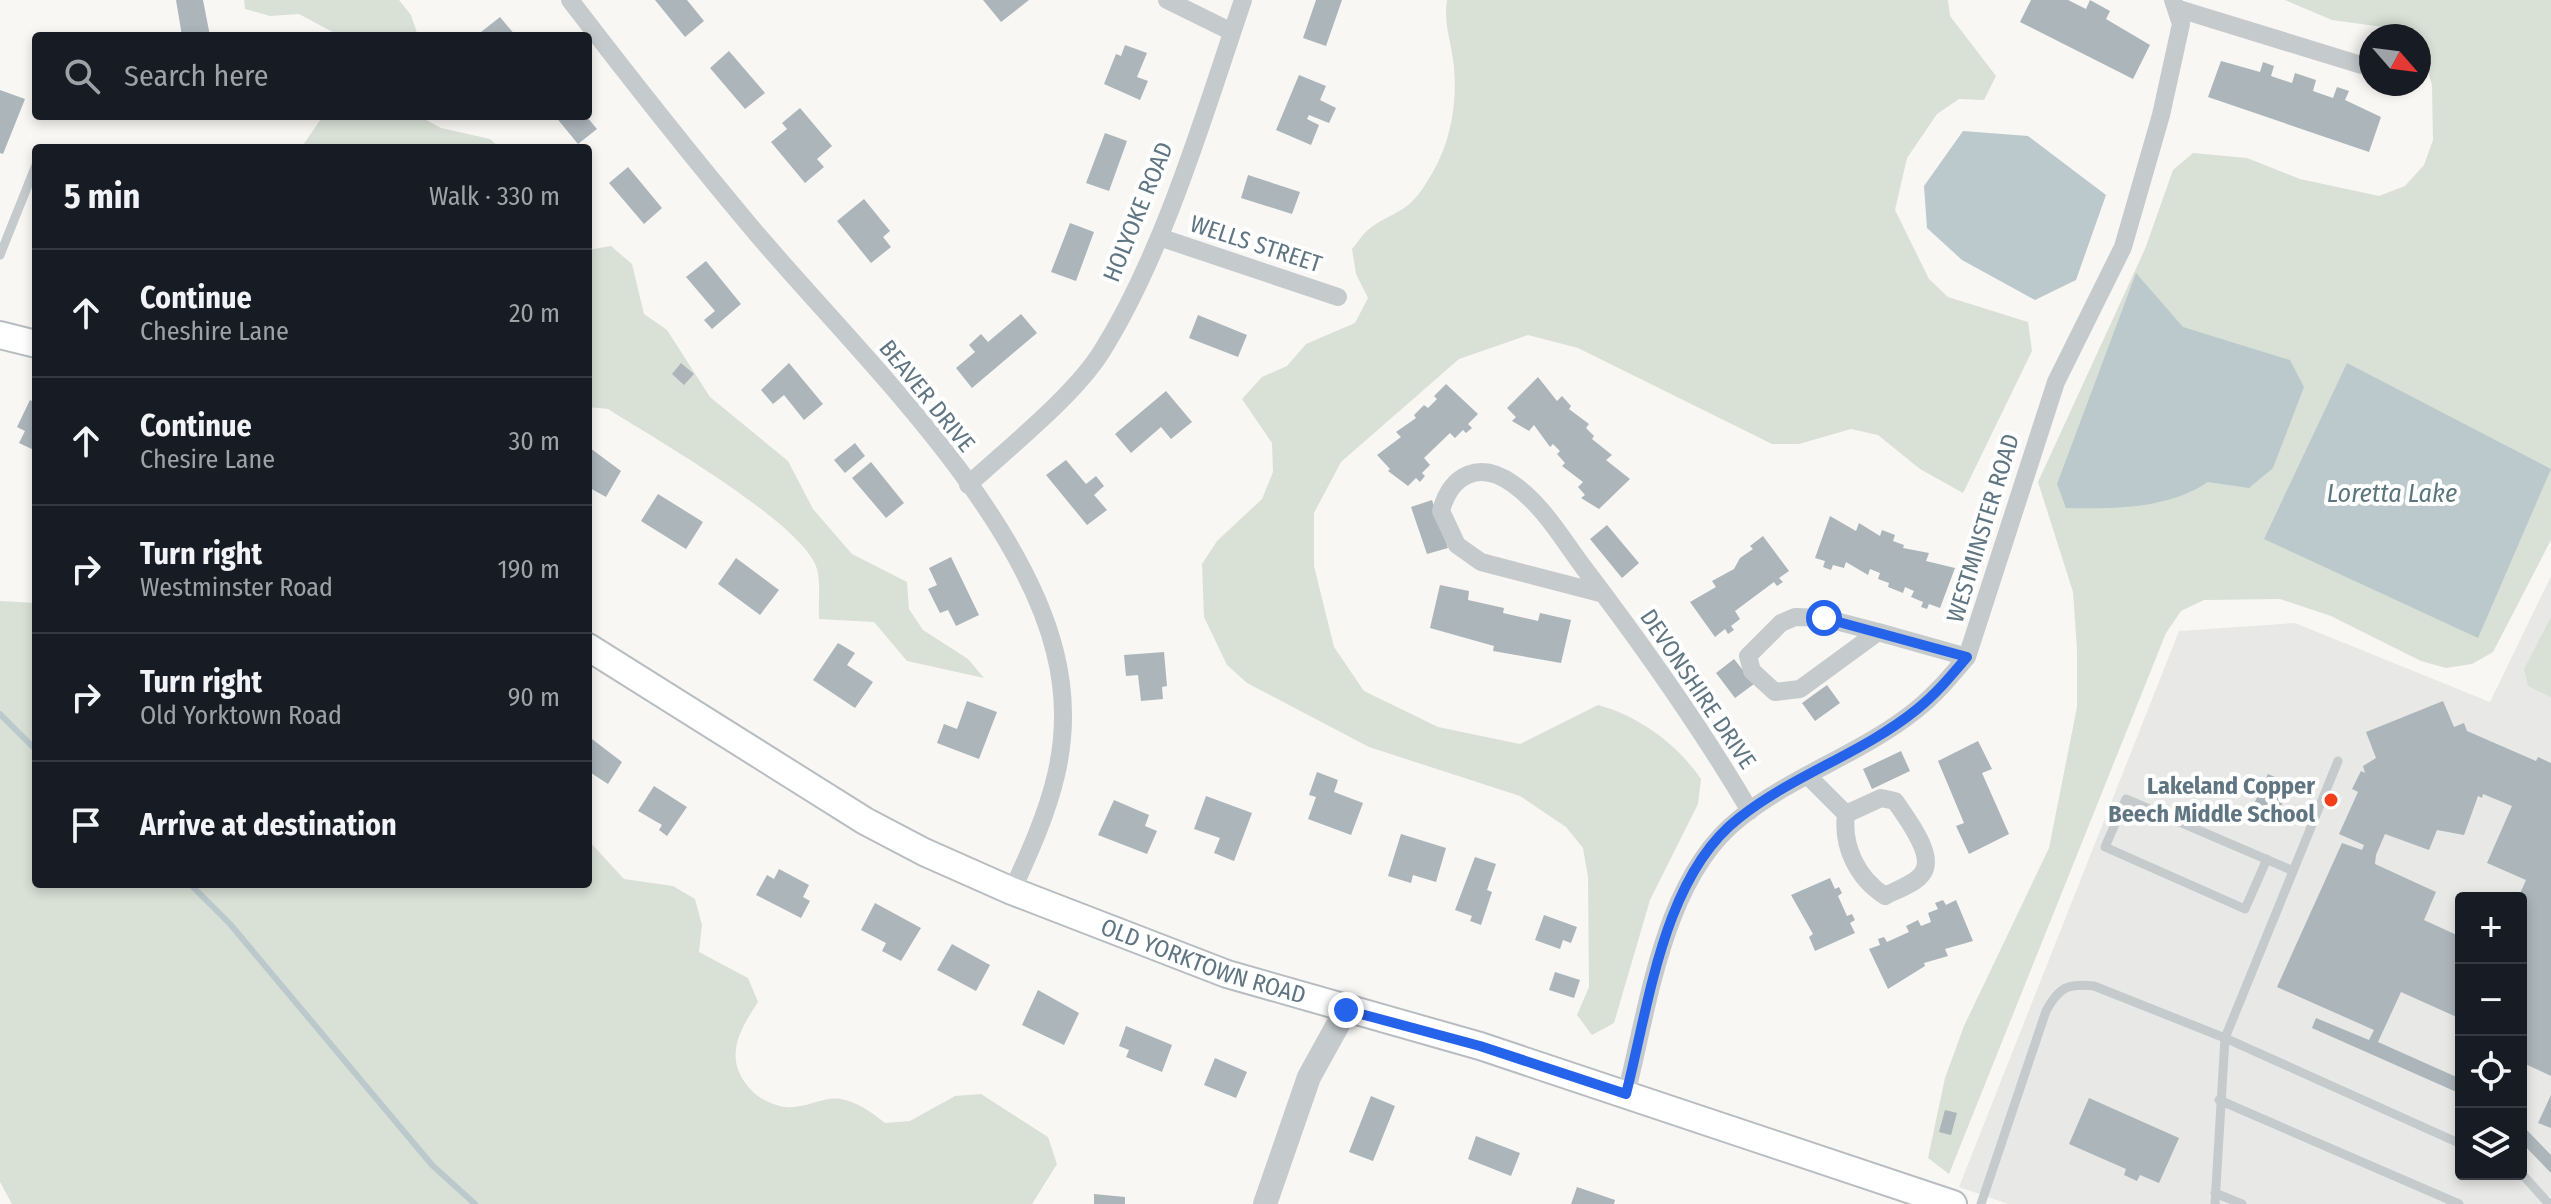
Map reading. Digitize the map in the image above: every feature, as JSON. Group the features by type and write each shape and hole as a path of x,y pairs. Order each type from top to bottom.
{"main road":[{"path":"0,335 32,343"},
{"name":"OLD YORKTOWN ROAD","path":"592,650 865,821 924,852 1012,891 1227,974 1480,1046 1953,1204"}],"street":[{"name":"BEAVER DRIVE","path":"570,0 741,215 917,418 1010,547 1039,602 1056,654 1063,708 1063,753 1047,813 1012,891"},
{"path":"1167,0 1232,32"},
{"name":"HOLYOKE ROAD","path":"968,485 1054,405 1101,353 1159,237 1243,0"},
{"path":"2176,4 2359,64"},
{"name":"WESTMINSTER ROAD","path":"1626,1094 1673,911 1710,850 1738,818 1914,712 1940,690 1967,657 2056,382 2123,247 2161,115 2181,24 2176,4"},
{"name":"WELLS STREET","path":"1159,237 1338,297"},
{"name":"DEVONSHIRE DRIVE","path":"1604,594 1481,562 1457,545 1441,511 1445,496 1455,480 1470,471 1485,472 1512,483 1534,502 1604,594 1702,729 1750,811"},
{"path":"1878,632 1793,692 1775,692 1765,684 1752,671 1748,656 1781,623 1795,617 1824,618 1878,632 1967,657"},
{"path":"1808,776 1846,814"},
{"path":"1881,798 1895,801 1923,844 1926,868 1921,876 1885,896 1874,889 1849,853 1843,835 1846,814 1881,798"},
{"path":"1265,1204 1309,1077 1346,1010"}],"lane":[{"path":"0,255 32,175"},
{"path":"2215,1204 2225,1038 2338,761"},
{"path":"2267,859 2245,909 2105,847 2126,799 2267,859 2291,870"},
{"path":"1981,1204 2046,1011 2057,991 2073,984 2094,986 2225,1038 2455,1141"},
{"path":"2219,1100 2459,1204"},
{"path":"2527,1180 2549,1204"},
{"path":"2215,1193 2242,1204"}],"shaded area":[{"path":"244,0 399,0 411,15 417,32 333,32 299,14 270,16 245,9"},
{"path":"1447,0 1948,0 1950,16 1996,76 1984,100 1959,99 1937,114 1907,158 1895,210 1929,279 1948,297 2028,322 2032,351 1963,493 1920,469 1878,435 1851,429 1799,444 1772,444 1578,348 1528,335 1459,359 1341,462 1314,513 1314,566 1334,647 1364,691 1438,727 1520,744 1598,705 1628,716 1656,733 1681,754 1701,779 1698,804 1650,900 1614,1023 1592,1035 1577,1015 1589,987 1588,877 1583,848 1566,827 1520,796 1369,747 1247,683 1227,665 1204,617 1202,564 1217,541 1262,499 1273,472 1272,443 1242,399 1262,377 1287,366 1306,344 1355,323 1368,298 1356,274 1352,249 1368,230 1400,211 1418,195 1443,150 1452,118 1455,84 1446,17"},
{"path":"2285,0 2551,0 2551,540 2493,652 2472,664 2446,668 2421,661 2331,616 2280,599 2204,600 2181,611 2166,633 1949,1174 1928,1158 1945,1078 1964,1026 2049,848 2077,707 2073,592 2038,482 2145,249 2173,170 2193,153 2247,158 2300,179 2379,196 2405,186 2424,165 2433,140 2431,24 2361,24 2332,20"},
{"path":"320,120 426,120 441,128 490,139 496,144 304,144"},
{"path":"611,246 632,264 644,314 667,330 710,397 788,461 813,509 852,554 907,582 909,609 923,630 968,659 984,678 907,661 874,622 819,619 817,569 806,550 785,529 757,506 658,439 608,409 592,407 592,249"},
{"name":"Lakeland Copper Beech Middle School","path":"2551,576 2551,1204 2008,1204 1959,1187 2179,631 2295,623 2490,702"},
{"path":"0,601 32,603 32,888 592,888 592,844 624,879 673,886 695,899 702,925 699,952 748,978 758,1002 739,1036 736,1058 743,1080 759,1097 786,1107 841,1099 860,1105 885,1123 910,1121 955,1096 981,1094 1048,1137 1057,1164 1032,1204 12,1204 0,1182"},
{"path":"2551,617 2551,697 2528,686 2524,669"}],"water":[{"path":"1963,131 2028,136 2106,195 2076,280 2035,300 1962,260 1927,228 1924,186"},
{"path":"2136,273 2183,327 2290,360 2304,387 2273,468 2249,488 2208,482 2175,498 2140,506 2066,508 2057,484"},
{"name":"Loretta Lake","path":"2347,363 2551,469 2478,638 2264,539"}],"building":[{"path":"176,0 203,0 209,32 181,32"},
{"path":"655,0 687,0 704,21 685,37"},
{"path":"983,0 1029,0 1001,22"},
{"path":"1316,0 1342,0 1326,46 1303,38"},
{"path":"2031,0 2068,0 2086,9 2090,0 2110,11 2106,19 2150,45 2133,79 2020,22"},
{"path":"500,17 513,32 481,32"},
{"path":"1125,45 1147,53 1137,77 1148,81 1140,100 1104,84 1116,54 1121,56"},
{"path":"729,51 765,93 745,109 710,68"},
{"path":"2221,61 2260,72 2263,62 2274,66 2271,76 2292,83 2295,73 2316,80 2313,91 2333,98 2337,87 2349,91 2345,100 2381,117 2369,152 2208,97"},
{"path":"1299,75 1326,86 1320,100 1336,108 1329,123 1309,115 1307,119 1319,125 1311,145 1276,130"},
{"path":"0,90 25,99 3,154 0,153"},
{"path":"800,108 832,146 817,159 824,167 805,183 771,142 787,129 782,123"},
{"path":"558,120 589,120 597,129 578,144"},
{"path":"1105,133 1127,141 1109,191 1086,183"},
{"path":"628,167 662,208 644,224 609,183"},
{"path":"1248,175 1300,192 1292,214 1241,198"},
{"path":"864,199 890,231 883,237 891,247 871,263 837,221"},
{"path":"1070,223 1094,232 1076,281 1051,272"},
{"path":"706,261 741,304 712,329 704,320 715,311 686,277"},
{"path":"1021,314 1037,333 972,388 956,368 975,352 969,345 981,334 988,342"},
{"path":"1198,315 1247,335 1238,357 1189,338"},
{"path":"681,363 694,374 684,385 672,374"},
{"path":"789,363 823,404 804,420 784,395 773,404 761,390"},
{"path":"1538,377 1557,401 1562,396 1571,406 1569,409 1589,424 1586,428 1594,436 1592,439 1612,455 1606,460 1630,479 1599,509 1581,498 1585,495 1578,487 1583,482 1562,466 1565,463 1557,454 1560,451 1553,444 1550,447 1534,425 1529,431 1512,421 1516,417 1507,408"},
{"path":"1446,384 1478,414 1468,424 1472,428 1466,433 1463,430 1455,438 1450,433 1424,458 1430,465 1422,473 1425,476 1420,482 1416,478 1408,486 1388,471 1390,469 1377,455 1401,437 1396,432 1416,418 1414,415 1424,405 1428,408"},
{"path":"1166,391 1192,422 1171,439 1161,427 1131,453 1115,434"},
{"path":"32,401 32,449 19,443 25,431 17,427"},
{"path":"855,443 865,456 845,473 834,460"},
{"path":"592,449 621,471 606,497 592,489"},
{"path":"1066,460 1086,484 1096,476 1104,486 1094,495 1107,510 1087,525 1046,475"},
{"path":"871,462 904,503 886,518 852,478"},
{"path":"658,494 703,522 686,549 641,521"},
{"path":"1432,500 1448,548 1427,554 1411,507"},
{"path":"1830,516 1856,531 1859,523 1880,536 1882,530 1895,535 1893,541 1904,545 1903,548 1929,553 1926,561 1955,568 1940,608 1929,604 1927,609 1921,607 1923,602 1911,597 1914,591 1905,587 1903,593 1888,587 1889,583 1878,579 1880,573 1870,569 1868,575 1846,562 1844,568 1833,565 1831,570 1823,567 1825,561 1815,558"},
{"path":"1607,525 1639,563 1622,578 1590,539"},
{"path":"1763,536 1789,571 1779,578 1783,582 1777,586 1774,582 1735,611 1740,619 1731,626 1734,630 1728,634 1725,629 1715,637 1690,602 1716,587 1712,581 1734,569 1740,558 1753,549 1750,546"},
{"path":"951,557 979,615 956,626 948,610 940,613 928,589 937,585 929,568"},
{"path":"736,558 779,590 760,615 718,584"},
{"path":"1440,585 1469,591 1468,600 1504,608 1503,613 1538,621 1540,613 1571,620 1561,663 1493,651 1494,646 1430,628"},
{"path":"838,643 855,653 847,665 873,682 855,708 813,680"},
{"path":"1164,652 1167,686 1162,687 1163,699 1141,701 1138,675 1126,676 1124,655"},
{"path":"1734,659 1754,684 1735,698 1716,673"},
{"path":"1827,685 1840,703 1815,721 1802,703"},
{"path":"967,701 997,712 979,759 937,743 944,724 957,729"},
{"name":"Lakeland Copper Beech Middle School","path":"2443,701 2454,727 2464,723 2467,731 2536,761 2538,757 2551,763 2551,1076 2527,1065 2527,892 2521,892 2526,880 2487,863 2512,806 2483,794 2482,798 2478,796 2464,835 2437,830 2429,850 2385,834 2375,864 2436,892 2424,920 2455,934 2455,1016 2401,992 2378,1042 2455,1076 2455,1091 2312,1028 2316,1018 2369,1040 2374,1030 2277,987 2342,843 2362,850 2364,845 2339,834 2358,792 2352,789 2361,771 2365,773 2363,766 2376,758 2366,732"},
{"path":"592,739 622,762 608,784 592,774"},
{"path":"1978,741 1992,769 1982,773 2009,834 1969,854 1956,826 1964,823 1938,761"},
{"path":"1901,751 1910,771 1872,789 1863,769"},
{"path":"1317,772 1338,780 1334,792 1363,803 1351,835 1308,819 1316,797 1309,795"},
{"path":"2268,774 2291,784 2277,815 2254,804"},
{"path":"654,786 687,807 667,836 659,830 662,825 638,811"},
{"path":"1206,796 1252,813 1234,861 1214,853 1220,838 1194,829"},
{"path":"1114,800 1149,815 1145,826 1157,831 1147,854 1098,835"},
{"path":"1401,834 1446,848 1436,882 1413,875 1411,883 1388,876"},
{"path":"1475,857 1496,864 1487,890 1492,892 1481,925 1470,921 1472,916 1455,910"},
{"path":"779,869 809,885 803,897 810,901 801,918 756,895 767,875 774,879"},
{"path":"1830,878 1835,889 1839,887 1842,893 1838,896 1847,916 1852,914 1855,920 1850,923 1855,933 1815,951 1809,937 1813,934 1791,895"},
{"path":"1943,900 1946,905 1956,900 1973,941 1945,949 1948,956 1924,963 1925,966 1888,989 1869,949 1880,945 1878,939 1884,937 1887,942 1909,932 1906,926 1918,920 1921,926 1931,922 1928,913 1938,909 1935,903"},
{"path":"875,903 921,928 901,961 882,951 886,943 861,930"},
{"path":"1544,915 1577,927 1571,943 1563,940 1560,949 1535,940"},
{"path":"952,944 990,965 976,991 937,970"},
{"path":"1555,972 1580,980 1574,998 1549,990"},
{"path":"1038,990 1079,1013 1064,1045 1022,1025"},
{"path":"1126,1026 1172,1045 1162,1072 1126,1057 1129,1050 1119,1046"},
{"path":"1215,1058 1247,1072 1236,1098 1204,1085"},
{"path":"2551,1095 2551,1128 2538,1123"},
{"path":"1371,1096 1395,1106 1373,1161 1349,1152"},
{"path":"2089,1098 2179,1138 2159,1183 2140,1175 2137,1181 2124,1175 2126,1169 2069,1144"},
{"path":"1945,1110 1957,1113 1951,1135 1939,1132"},
{"path":"2527,1130 2551,1155 2551,1173 2527,1148"},
{"path":"1476,1136 1520,1153 1511,1176 1468,1159"},
{"path":"1577,1187 1615,1200 1614,1204 1571,1204"},
{"path":"1094,1194 1125,1197 1125,1204 1094,1204"}],"waterway":[{"path":"0,714 32,746"},
{"path":"194,888 230,924 432,1165 475,1204"}],"place":[{"name":"Lakeland Copper Beech Middle School","path":"2331,800"}],"route":[{"path":"1346,1010 1480,1046 1626,1094 1673,911 1693,873 1710,850 1738,818 1914,712 1940,690 1967,657 1824,618"}]}
